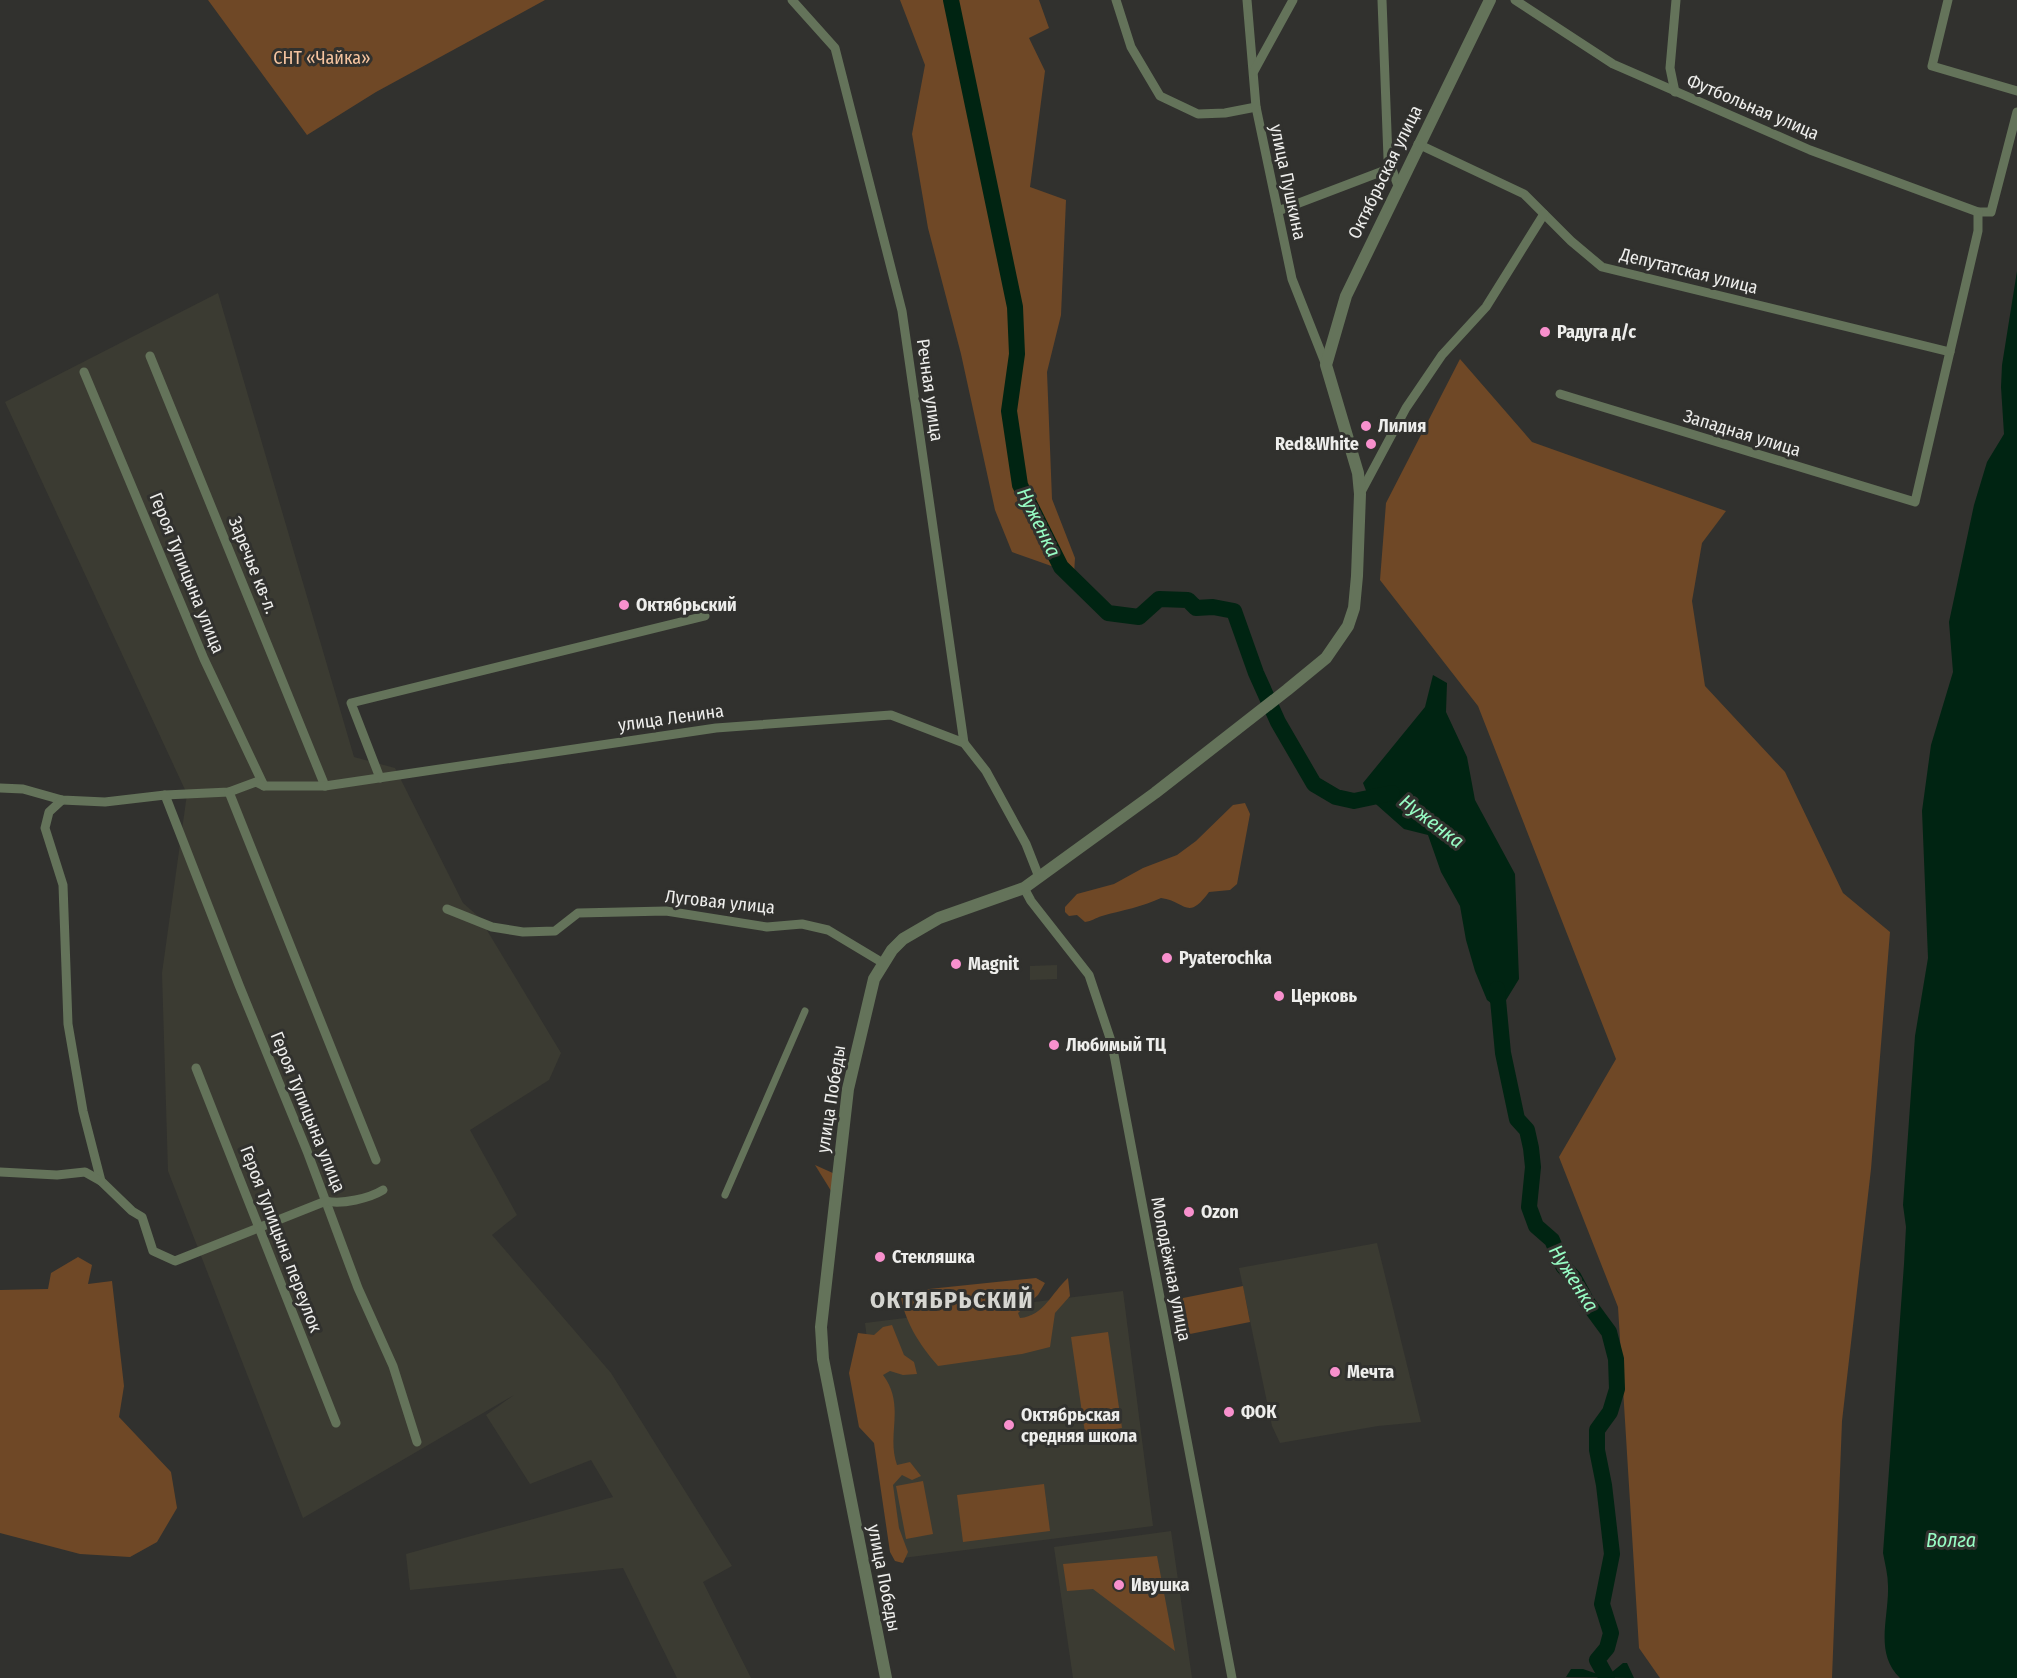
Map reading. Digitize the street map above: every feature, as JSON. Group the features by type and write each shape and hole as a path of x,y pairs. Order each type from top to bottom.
{"street":[{"name":"Речная улица","path":"792,0 835,48 902,311 964,743"},
{"path":"1116,0 1131,47 1160,96 1198,114 1225,113 1256,106"},
{"name":"улица Пушкина","path":"1247,0 1256,106 1292,279 1326,365"},
{"path":"1254,71 1293,0"},
{"path":"1382,0 1388,158 1398,186"},
{"name":"Октябрьская улица","path":"1326,365 1346,296 1490,0"},
{"name":"Футбольная улица","path":"1515,0 1613,64 1810,150 1978,212 1991,212 2017,112"},
{"path":"1675,92 1670,68 1676,0"},
{"path":"1948,0 1932,66 2017,91"},
{"name":"Депутатская улица","path":"1418,144 1524,194 1571,242 1602,267 1950,352"},
{"path":"1278,211 1391,168"},
{"path":"1950,352 1978,231 1978,212"},
{"path":"1360,494 1406,408 1442,355 1486,308 1544,214"},
{"name":"Западная улица","path":"1560,394 1915,502 1950,352"},
{"name":"Заречье кв-л.","path":"150,356 325,786"},
{"name":"улица Победы","path":"886,1678 823,1359 820,1327 848,1089 867,1001 883,963 903,939 921,927 1024,888 1247,722 1326,658 1348,626 1354,608 1360,494 1358,472 1326,365"},
{"name":"Героя Тупицына улица","path":"84,372 204,659 264,786"},
{"path":"380,778 351,703 705,616"},
{"name":"улица Ленина","path":"0,788 23,789 62,800 105,802 165,795 229,792 248,783 256,782 264,786 325,786 716,728 891,715 964,743"},
{"path":"964,743 987,771 1026,844 1040,877"},
{"path":"229,792 376,1160"},
{"name":"Героя Тупицына улица","path":"165,795 326,1201 358,1288 393,1366 417,1442"},
{"path":"62,800 49,812 45,828 63,885 68,1024 84,1120 100,1181"},
{"name":"Молодёжная улица","path":"1024,888 1031,901 1089,975 1112,1044 1232,1678"},
{"name":"Луговая улица","path":"447,909 492,927 523,932 555,931 578,913 666,911 767,927 802,924 828,930 883,963"},
{"path":"725,1195 805,1011"},
{"name":"Героя Тупицына переулок","path":"196,1068 256,1227 336,1423"},
{"path":"0,1172 57,1175 85,1172 100,1181 132,1211 142,1217 153,1251 175,1261 326,1201 334,1203 374,1195 382,1190"}],"shaded area":[{"path":"218,293 354,757 395,768 463,903 479,917 561,1053 549,1080 470,1130 517,1215 492,1235 611,1373 732,1566 703,1582 751,1678 677,1678 623,1568 410,1590 406,1554 613,1497 591,1460 530,1484 486,1415 514,1395 303,1518 168,1171 162,973 187,794 5,402"},
{"path":"1057,965 1057,979 1030,980 1030,966"},
{"name":"Мечта","path":"1377,1243 1421,1422 1378,1426 1280,1443 1272,1426 1239,1268"},
{"name":"Октябрьская средняя школа","path":"1123,1291 1153,1526 895,1559 865,1323"},
{"name":"Ивушка","path":"1171,1531 1192,1678 1073,1678 1054,1547"}],"green space":[{"name":"СНТ «Чайка»","path":"208,0 545,0 376,92 307,135"},
{"path":"900,0 1039,0 1049,28 1029,38 1045,71 1030,187 1066,200 1061,315 1047,372 1052,499 1075,558 1074,574 1012,552 995,510 961,354 928,228 912,134 925,65"},
{"path":"1460,359 1532,442 1726,511 1702,543 1692,601 1705,686 1785,772 1843,893 1890,932 1871,1169 1842,1421 1832,1678 1660,1678 1639,1648 1618,1307 1559,1157 1616,1059 1478,706 1380,580 1386,503"},
{"path":"1245,803 1250,814 1237,884 1230,890 1209,892 1202,901 1191,908 1161,898 1085,922 1077,915 1069,916 1065,912 1065,907 1077,894 1114,884 1143,868 1177,855 1196,841 1233,805"},
{"path":"815,1165 835,1174 833,1194"},
{"path":"78,1257 92,1265 88,1284 112,1281 124,1386 119,1417 171,1472 177,1508 157,1542 130,1557 80,1554 0,1533 0,1290 48,1289 51,1273"},
{"path":"1036,1278 1045,1283 1038,1295 1018,1313 1020,1318 1042,1308 1068,1278 1070,1296 1055,1313 1050,1347 1022,1354 938,1366 913,1332 900,1292"},
{"path":"1243,1286 1250,1322 1185,1335 1178,1299"},
{"path":"892,1325 904,1355 914,1362 917,1374 903,1375 890,1371 883,1375 890,1386 895,1409 893,1442 897,1465 910,1462 921,1476 912,1480 902,1475 893,1485 899,1528 908,1552 903,1563 895,1561 890,1552 874,1443 859,1427 849,1373 858,1333 874,1335 883,1327"},
{"path":"1108,1332 1122,1428 1085,1433 1071,1337"},
{"path":"923,1481 933,1534 906,1539 896,1486"},
{"path":"1044,1484 1050,1531 963,1542 957,1495"},
{"path":"1157,1556 1175,1651 1093,1589 1067,1591 1063,1564"}],"water":[{"name":"Волга","path":"2017,271 2017,1678 1900,1678 1887,1658 1885,1646 1888,1586 1883,1553 1904,1264 1906,1227 1903,1205 1915,1036 1928,958 1922,811 1931,745 1953,672 1949,622 1974,505 1987,462 2004,434 2002,365"},
{"path":"1433,675 1447,683 1446,712 1467,757 1475,800 1515,874 1519,979 1500,1010 1487,1000 1475,971 1460,906 1441,872 1428,835 1404,829 1369,798 1363,783 1425,707"},
{"path":"1623,1663 1627,1663 1634,1678 1566,1677 1571,1669 1583,1669 1606,1677"}],"waterway":[{"name":"Нуженка","path":"951,0 1015,307 1017,354 1009,411 1020,485 1061,567 1108,613 1139,617 1159,599 1188,600 1196,608 1213,607 1234,611 1256,673 1278,722 1314,784 1336,797 1354,801 1392,793"},
{"name":"Нуженка","path":"1497,989 1503,1053 1517,1119 1527,1130 1531,1148 1533,1167 1529,1207 1536,1226 1552,1240 1563,1266 1574,1278 1587,1302 1609,1332 1616,1359 1617,1389 1610,1412 1597,1430 1597,1450 1604,1485 1612,1554 1602,1604 1611,1633 1607,1648 1597,1660 1607,1678"}],"place":[{"name":"Радуга д/с","path":"1545,332"},
{"name":"Лилия","path":"1366,426"},
{"name":"Red&White","path":"1371,444"},
{"name":"Октябрьский","path":"624,605"},
{"name":"Pyaterochka","path":"1167,958"},
{"name":"Magnit","path":"956,964"},
{"name":"Церковь","path":"1279,996"},
{"name":"Любимый ТЦ","path":"1054,1045"},
{"name":"Ozon","path":"1189,1212"},
{"name":"Стекляшка","path":"880,1257"},
{"name":"Мечта","path":"1335,1372"},
{"name":"ФОК","path":"1229,1412"},
{"name":"Октябрьская средняя школа","path":"1009,1425"},
{"name":"Ивушка","path":"1119,1585"}],"district":[{"name":"ОКТЯБРЬСКИЙ","path":"952,1300"}]}
